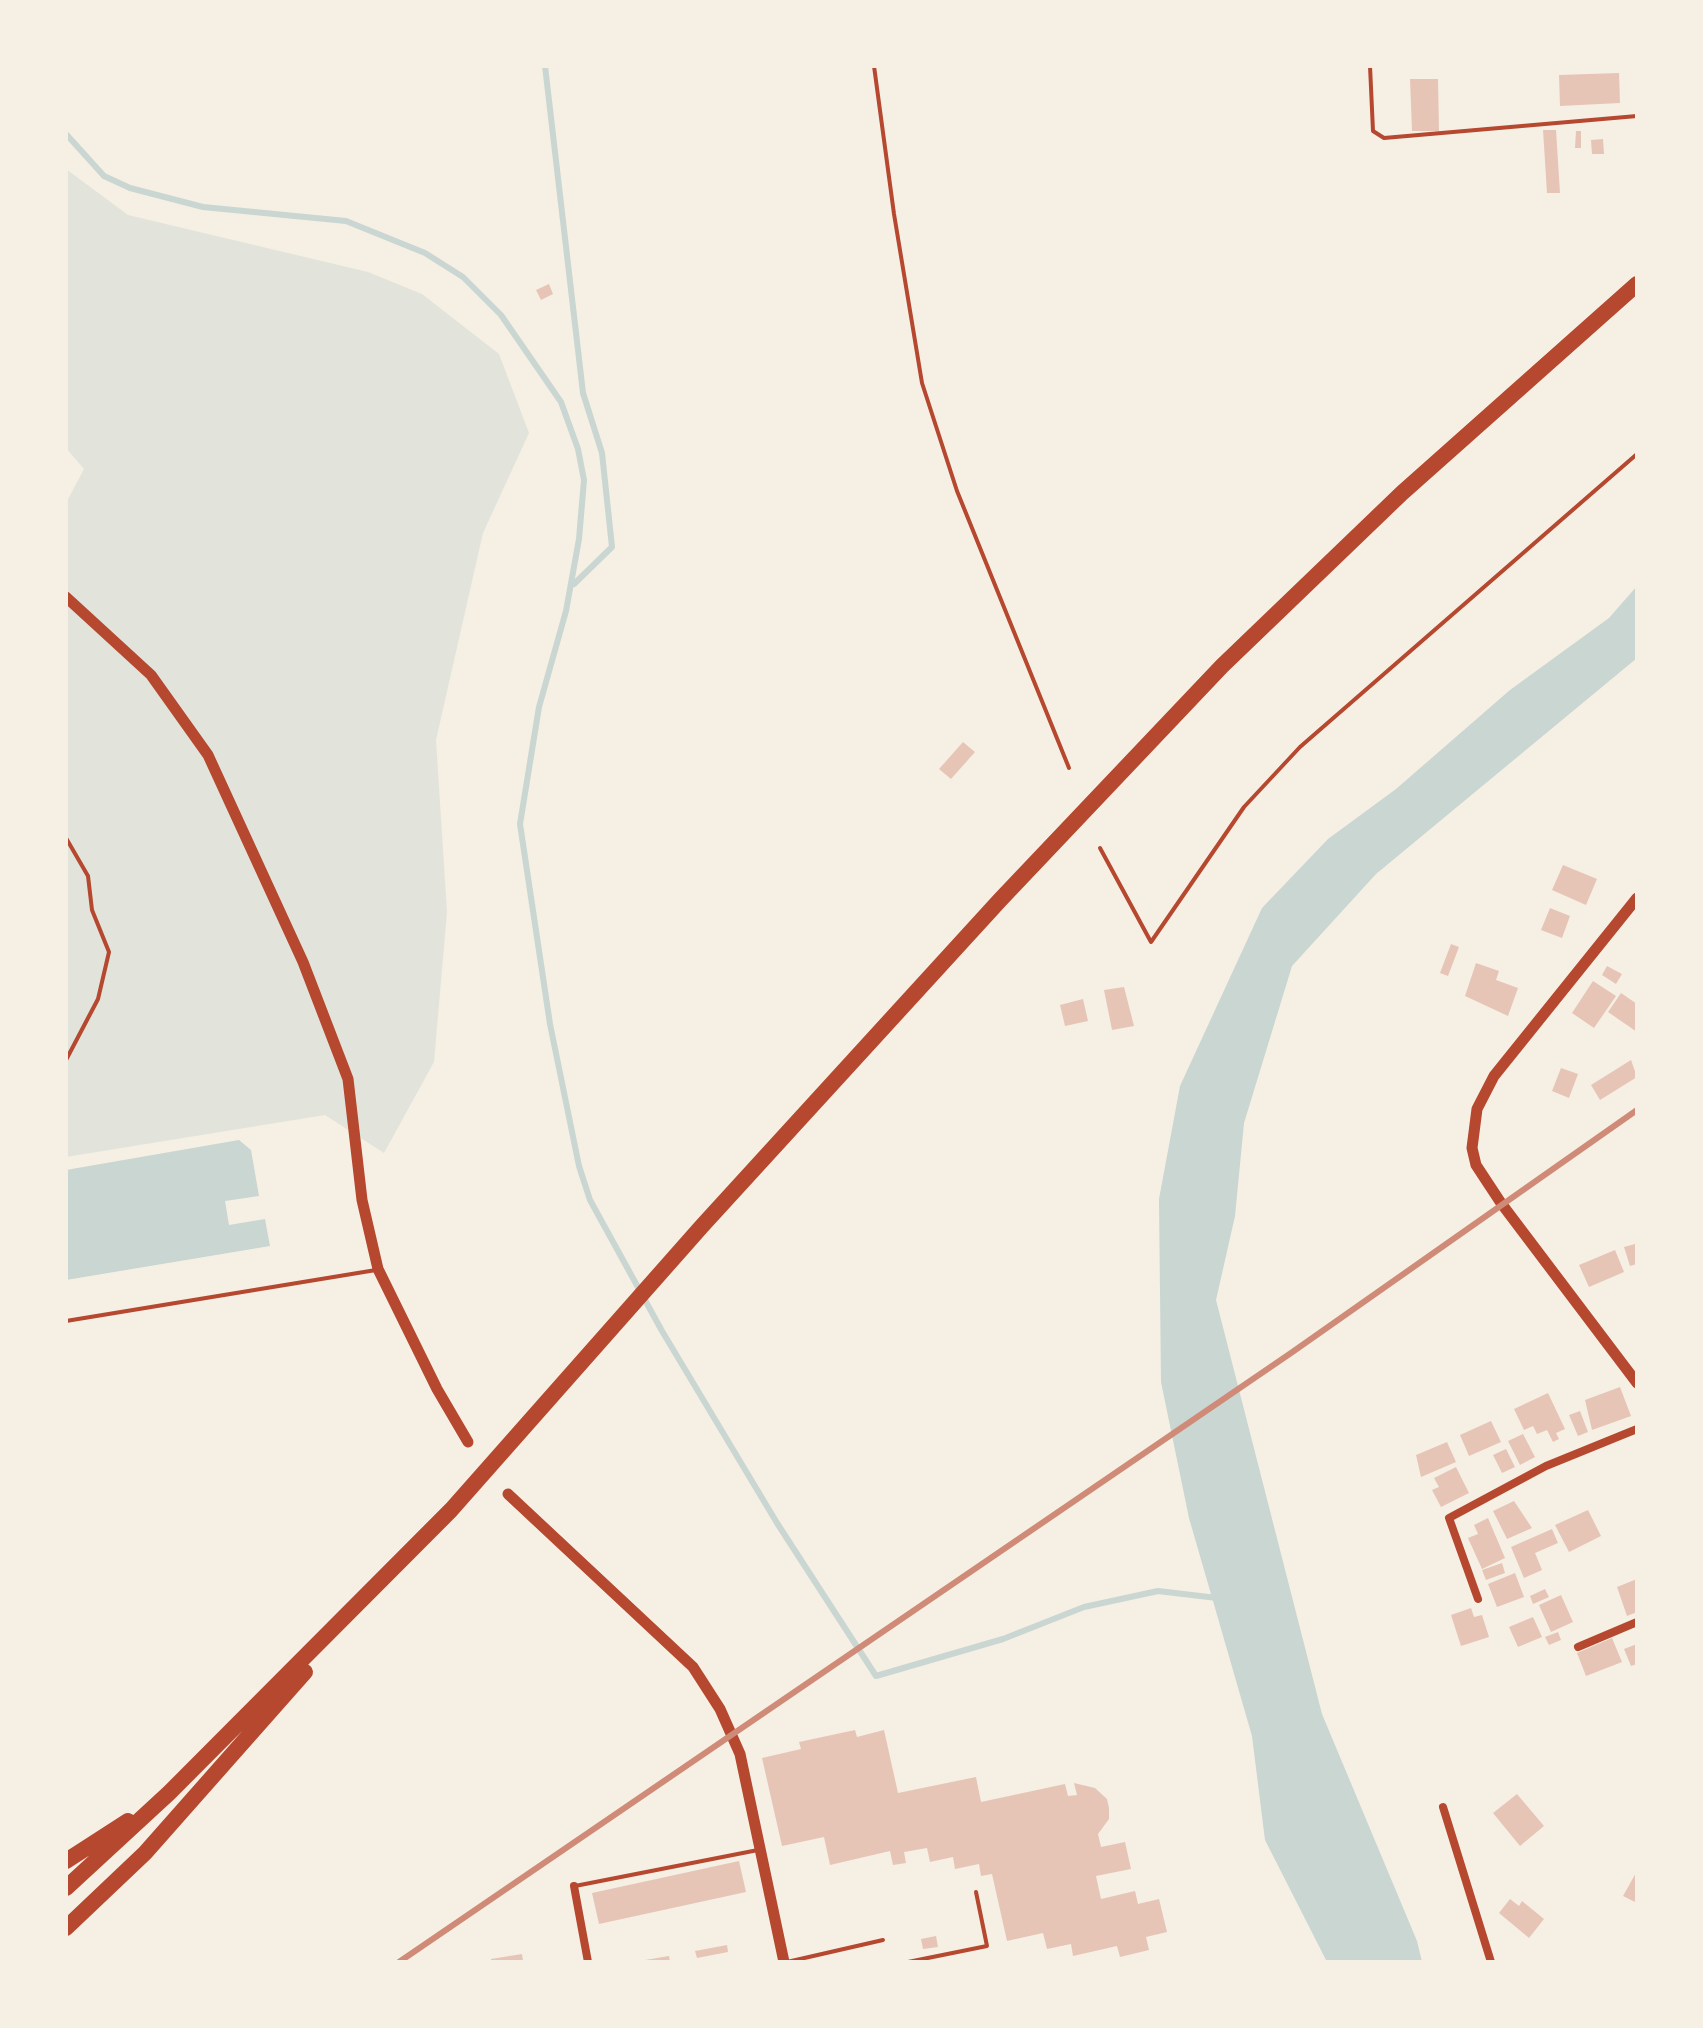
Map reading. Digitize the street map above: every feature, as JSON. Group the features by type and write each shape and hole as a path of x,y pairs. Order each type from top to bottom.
{"highway":[{"path":"66,1928 145,1853 702,1226 1000,900 1222,666 1402,493 1637,284"},
{"path":"66,1888 169,1793 409,1554"},
{"path":"66,1861 169,1793"}],"street":[{"path":"66,597 151,675 208,755 303,962 348,1079 362,1200 378,1269 437,1389 468,1442"},
{"path":"1637,898 1494,1076 1477,1109 1472,1148 1476,1165 1501,1203 1637,1383"},
{"path":"1478,1599 1449,1518 1546,1466 1637,1429"},
{"path":"508,1494 693,1667 720,1709 740,1754 786,1962"},
{"path":"1578,1647 1637,1622"},
{"path":"1443,1807 1491,1962"},
{"path":"574,1886 588,1962"}],"lane":[{"path":"66,1321 378,1269"},
{"path":"574,1886 761,1850"},
{"path":"908,1962 987,1946 976,1892"},
{"path":"786,1962 883,1940"}],"path":[{"path":"874,66 922,383 957,491 1069,768"},
{"path":"1370,66 1373,131 1384,138 1637,116"},
{"path":"1100,848 1151,942 1244,807 1300,747 1637,454"},
{"path":"66,838 88,876 92,910 109,952 98,999 66,1060"}],"shaded area":[{"path":"66,169 128,215 368,272 422,294 499,354 529,433 483,533 436,740 447,912 434,1062 384,1153 325,1115 66,1157 66,503 84,469 66,448"},
{"path":"1637,586 1637,658 1376,874 1292,966 1244,1123 1235,1216 1216,1300 1322,1714 1417,1941 1422,1962 1327,1962 1265,1840 1252,1736 1189,1518 1161,1382 1159,1199 1180,1086 1262,908 1328,839 1396,789 1510,690 1609,618"},
{"path":"239,1140 251,1150 259,1196 225,1201 229,1225 265,1219 270,1246 66,1280 66,1170"}],"building":[{"path":"1619,73 1620,103 1560,106 1559,75"},
{"path":"1410,79 1438,79 1439,131 1412,131"},
{"path":"1543,130 1556,130 1560,193 1547,193"},
{"path":"1576,131 1581,131 1581,148 1575,148"},
{"path":"1603,139 1604,154 1592,154 1591,140"},
{"path":"549,284 553,294 541,300 536,290"},
{"path":"963,742 975,752 951,779 939,769"},
{"path":"1563,865 1597,879 1586,905 1552,890"},
{"path":"1550,908 1570,916 1562,938 1541,930"},
{"path":"1451,944 1459,947 1448,976 1440,973"},
{"path":"1476,963 1499,971 1496,980 1518,988 1508,1016 1465,996"},
{"path":"1607,966 1622,974 1616,984 1602,975"},
{"path":"1593,981 1616,996 1594,1028 1572,1013"},
{"path":"1124,987 1134,1026 1112,1030 1104,990"},
{"path":"1621,993 1637,1004 1637,1032 1608,1012"},
{"path":"1083,999 1088,1021 1065,1026 1060,1005"},
{"path":"1631,1060 1637,1077 1600,1100 1591,1085"},
{"path":"1561,1068 1578,1074 1569,1098 1552,1091"},
{"path":"1635,1244 1637,1264 1630,1266 1624,1247"},
{"path":"1615,1250 1624,1272 1589,1287 1579,1265"},
{"path":"1620,1387 1631,1416 1592,1430 1585,1400"},
{"path":"1548,1393 1565,1429 1556,1433 1559,1439 1553,1442 1547,1430 1537,1434 1533,1426 1524,1430 1514,1409"},
{"path":"1580,1411 1588,1432 1578,1436 1569,1415"},
{"path":"1491,1421 1501,1442 1469,1456 1460,1435"},
{"path":"1523,1434 1535,1457 1520,1465 1508,1441"},
{"path":"1447,1442 1456,1462 1421,1477 1416,1455"},
{"path":"1506,1449 1515,1467 1502,1473 1493,1455"},
{"path":"1456,1467 1469,1493 1441,1507 1432,1490 1439,1487 1434,1478"},
{"path":"1514,1501 1532,1528 1507,1539 1493,1511"},
{"path":"1588,1510 1601,1536 1569,1552 1555,1525"},
{"path":"1488,1518 1505,1558 1482,1569 1468,1538 1478,1534 1474,1525"},
{"path":"1552,1529 1558,1543 1535,1553 1542,1570 1524,1578 1511,1547"},
{"path":"1502,1563 1505,1573 1486,1580 1482,1570"},
{"path":"1515,1573 1524,1597 1497,1607 1488,1584"},
{"path":"1637,1579 1637,1612 1627,1616 1617,1587"},
{"path":"1545,1589 1549,1597 1533,1604 1530,1596"},
{"path":"1561,1595 1573,1622 1551,1632 1539,1605"},
{"path":"1471,1608 1474,1617 1482,1615 1489,1637 1461,1646 1451,1615"},
{"path":"1533,1617 1542,1637 1518,1647 1509,1627"},
{"path":"1558,1632 1561,1640 1549,1645 1545,1637"},
{"path":"1612,1638 1622,1662 1586,1676 1577,1653"},
{"path":"1637,1644 1637,1664 1631,1666 1624,1649"},
{"path":"855,1730 857,1737 884,1730 898,1793 976,1777 981,1802 1065,1784 1068,1796 1077,1795 1074,1783 1095,1788 1107,1799 1109,1808 1109,1819 1098,1834 1101,1847 1125,1842 1131,1869 1096,1876 1101,1899 1135,1891 1138,1904 1159,1899 1167,1932 1146,1937 1149,1950 1120,1957 1117,1946 1073,1956 1071,1944 1047,1949 1043,1933 1007,1941 992,1874 981,1876 979,1864 955,1869 953,1857 930,1862 927,1848 904,1852 906,1863 893,1865 890,1851 830,1865 824,1837 782,1846 762,1758 801,1749 799,1742"},
{"path":"1517,1794 1544,1826 1520,1846 1493,1813"},
{"path":"739,1861 746,1892 599,1924 592,1893"},
{"path":"1637,1871 1637,1903 1623,1896"},
{"path":"1510,1899 1519,1906 1522,1901 1544,1919 1529,1938 1499,1913"},
{"path":"936,1936 938,1947 923,1949 921,1939"},
{"path":"727,1945 728,1952 697,1958 695,1951"},
{"path":"522,1954 523,1961 491,1962 491,1959"},
{"path":"669,1956 670,1962 645,1962 645,1960"}],"waterway":[{"path":"545,66 583,393 602,453 612,547 574,584"},
{"path":"66,134 104,176 130,188 203,207 346,221 425,253 463,277 501,315 561,402 578,449 584,480 579,539 566,611 539,707 520,824 550,1024 579,1166 590,1200 662,1331 777,1523 876,1676 1003,1639 1084,1607 1158,1591 1217,1598"}],"railway":[{"path":"399,1962 1291,1353 1637,1110"}]}
